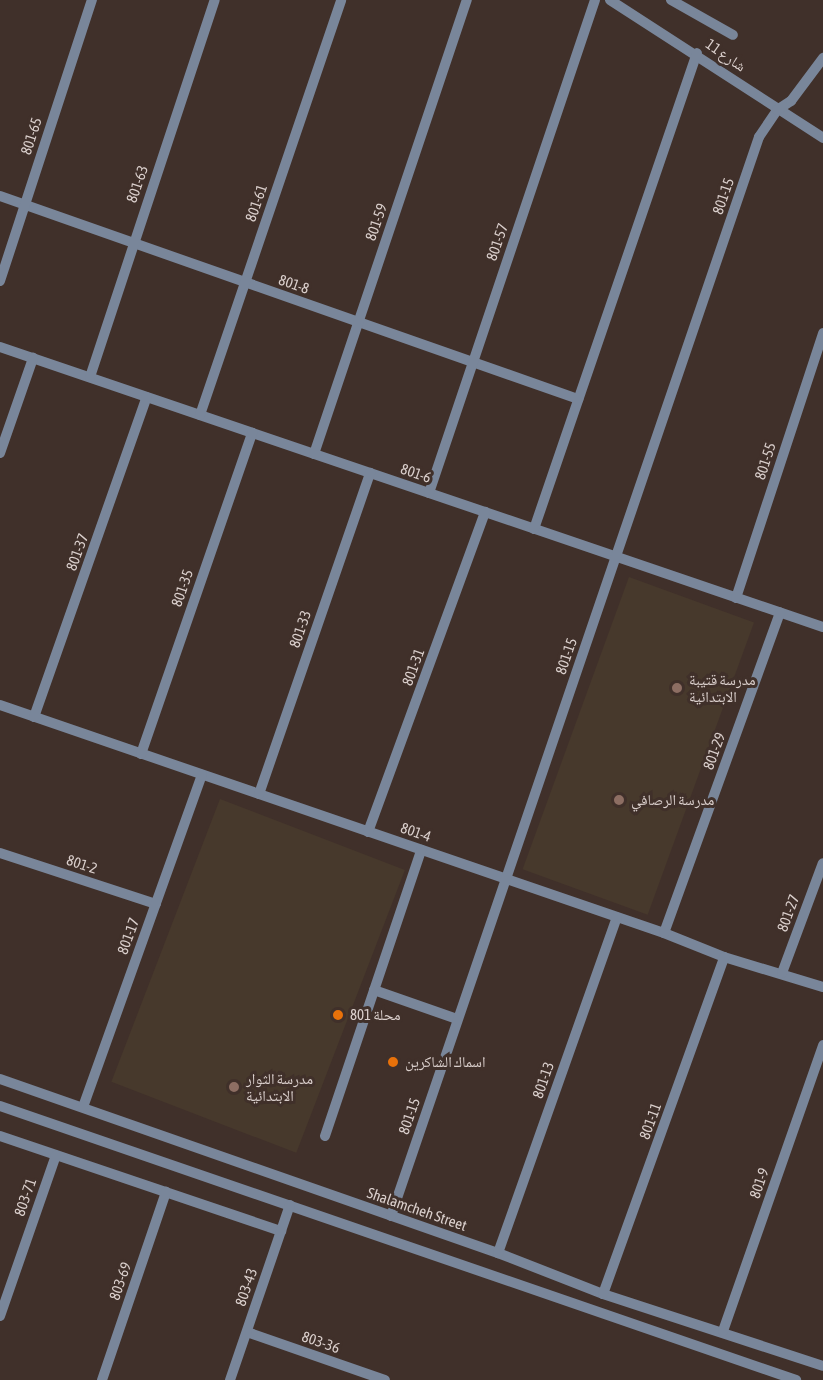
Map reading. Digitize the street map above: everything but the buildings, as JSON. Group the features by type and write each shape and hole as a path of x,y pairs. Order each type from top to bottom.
{"street":[{"name":"801-65","path":"0,281 92,0"},
{"name":"801-63","path":"90,378 215,0"},
{"name":"801-61","path":"200,415 341,0"},
{"name":"801-59","path":"314,454 467,0"},
{"name":"801-57","path":"429,493 595,0"},
{"name":"شارع 11","path":"609,0 697,53 777,110 823,138"},
{"path":"671,0 733,35"},
{"path":"534,529 697,53"},
{"name":"801-15","path":"391,1216 504,878 759,137 777,110 791,101 823,58"},
{"name":"801-8","path":"0,196 578,399"},
{"name":"801-55","path":"736,598 823,333"},
{"name":"801-6","path":"0,347 823,627"},
{"path":"0,453 33,358"},
{"name":"801-37","path":"34,717 147,397"},
{"name":"801-35","path":"141,754 252,433"},
{"name":"801-33","path":"259,794 370,473"},
{"name":"801-31","path":"368,832 485,512"},
{"name":"801-29","path":"664,933 780,612"},
{"name":"801-4","path":"0,705 664,933 724,957 823,987"},
{"name":"801-17","path":"83,1107 202,774"},
{"path":"325,1136 421,850"},
{"name":"801-2","path":"0,853 156,904"},
{"name":"801-27","path":"782,973 823,863"},
{"name":"801-13","path":"498,1253 617,917"},
{"name":"801-11","path":"603,1294 724,957"},
{"path":"374,990 457,1019"},
{"name":"801-9","path":"723,1331 823,1045"},
{"name":"Shalamcheh Street","path":"0,1080 498,1253 603,1294 723,1331 823,1366"},
{"path":"0,1106 796,1380"},
{"path":"0,1136 281,1231"},
{"name":"803-71","path":"0,1317 56,1155"},
{"name":"803-69","path":"102,1380 166,1192"},
{"name":"803-43","path":"230,1380 290,1205"},
{"name":"803-36","path":"247,1332 385,1380"}],"shaded area":[{"path":"629,577 754,622 648,915 523,869"},
{"path":"220,799 405,870 296,1153 111,1082"}],"place":[{"name":"مدرسة قتيبة الابتدائية","path":"677,688"},
{"name":"مدرسة الرصافي","path":"619,800"},
{"name":"محلة 801","path":"338,1015"},
{"name":"اسماك الشاكرين","path":"393,1062"},
{"name":"مدرسة الثوار الابتدائية","path":"234,1087"}]}
